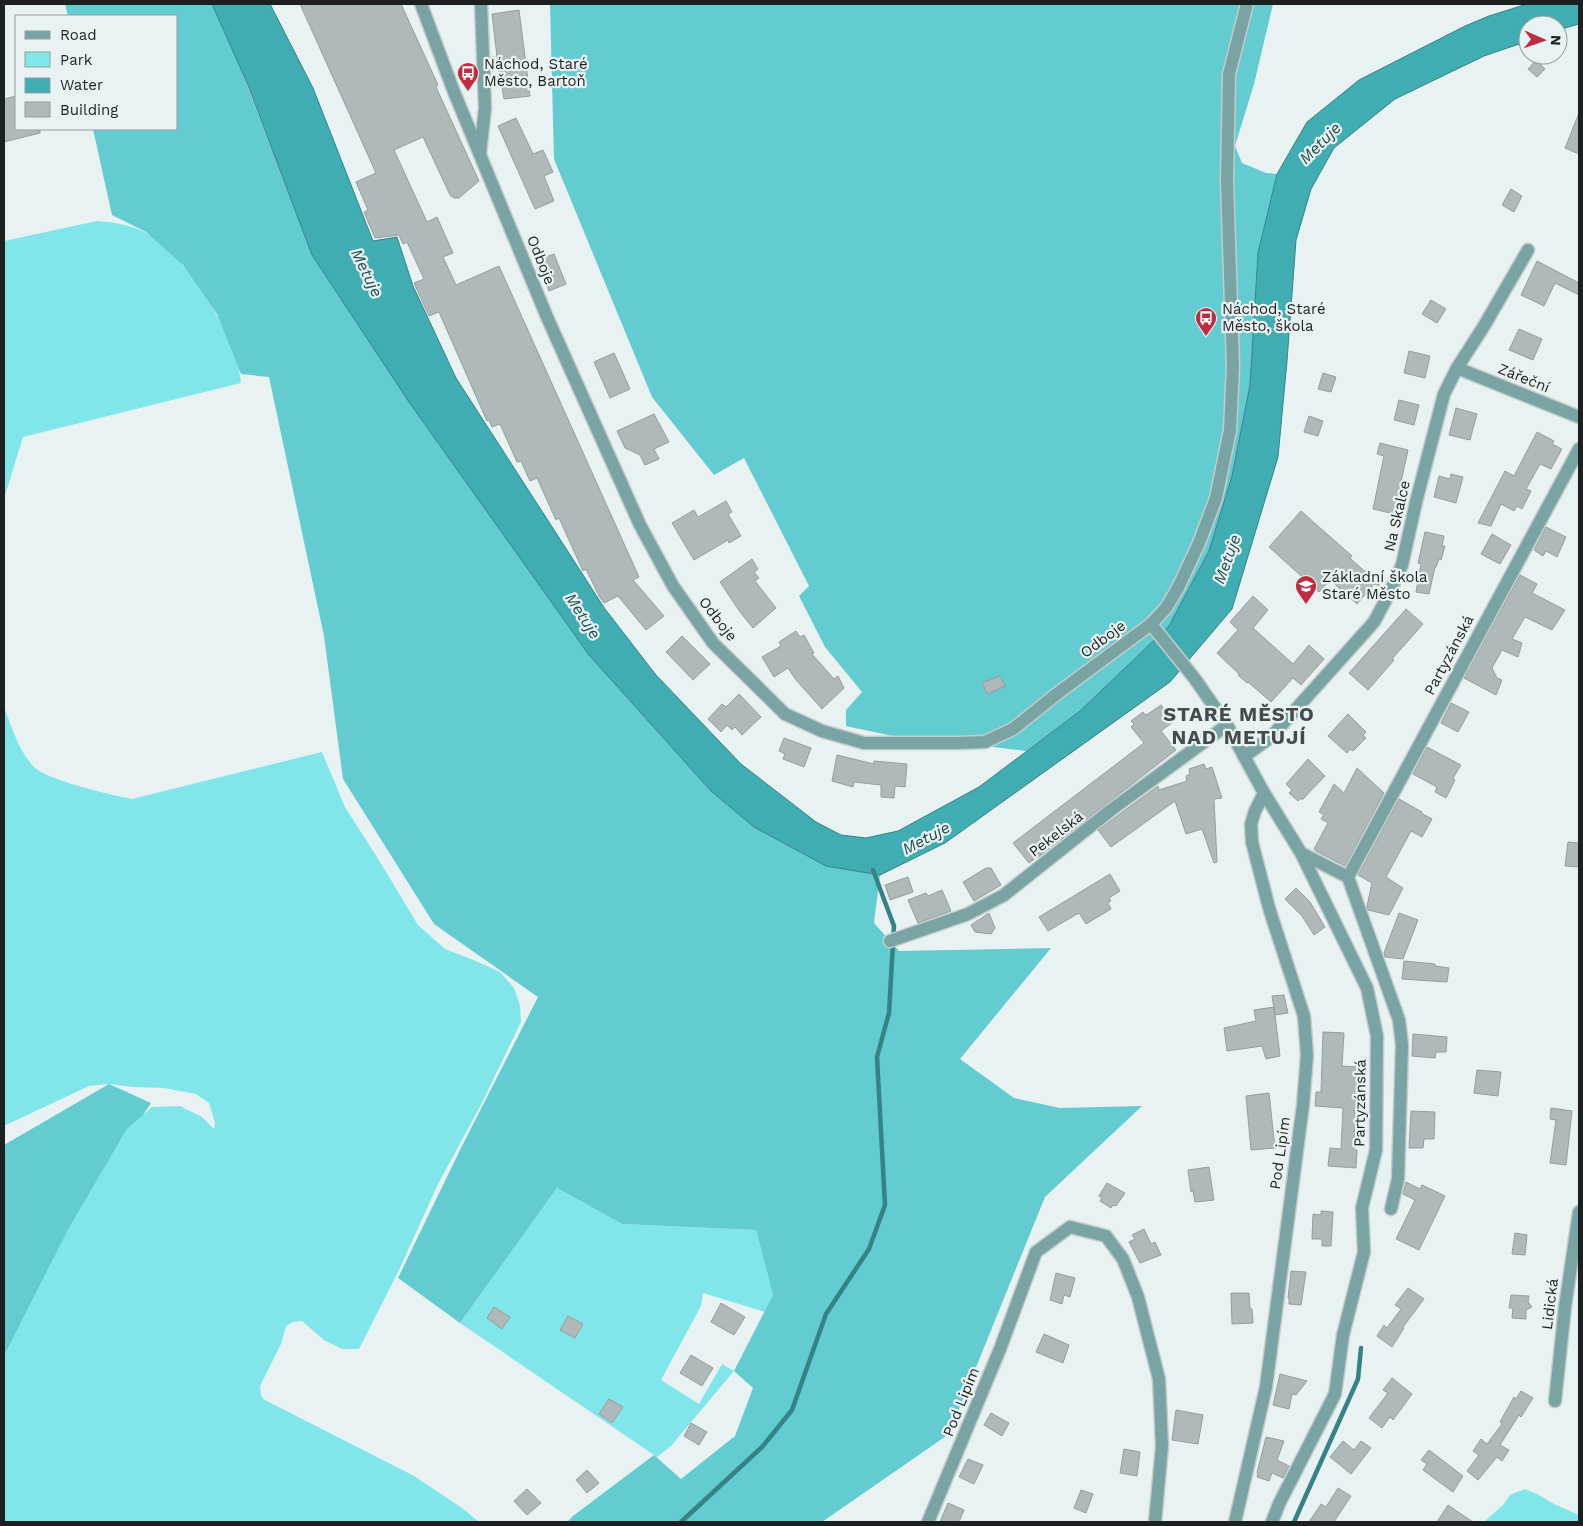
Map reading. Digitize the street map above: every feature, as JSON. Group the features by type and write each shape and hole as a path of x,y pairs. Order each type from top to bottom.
{"street":[{"name":"Odboje","path":"421,4 454,92 546,317 640,525 673,586 713,643 785,714 822,731 864,743 986,742 1013,730 1058,693 1154,628 1178,588 1199,543 1216,498 1230,430 1233,366 1226,181 1229,74 1247,4"},
{"name":"Odboje","path":"480,154 485,108 481,4"},
{"name":"Na Skalce","path":"1245,756 1271,737 1374,622 1402,565 1444,394 1528,250"},
{"name":"Zářeční","path":"1458,368 1579,417"},
{"name":"Partyzánská","path":"1348,878 1579,449"},
{"name":"Partyzánská","path":"1154,628 1195,679 1227,725 1264,793 1301,854 1367,988 1377,1036 1376,1150 1362,1208 1364,1252 1343,1335 1335,1394 1279,1504 1272,1522"},
{"name":"Pekelská","path":"890,941 968,914 1004,895 1111,810 1227,725"},
{"name":"Pod Lipím","path":"1235,1522 1266,1387 1303,1105 1307,1055 1304,1016 1269,908 1252,842 1251,824 1255,810 1264,793"},
{"path":"1301,854 1348,878 1399,1020 1402,1045 1398,1179 1391,1209"},
{"name":"Lidická","path":"1555,1401 1565,1307 1579,1212"},
{"name":"Pod Lipím","path":"928,1522 1000,1349 1036,1252 1070,1227 1106,1236 1123,1259 1138,1297 1159,1379 1162,1446 1155,1522"}],"green space":[{"path":"97,221 121,224 151,235 160,241 183,265 205,296 225,331 233,349 241,383 23,437 4,499 4,241"},
{"path":"4,707 23,753 33,766 64,782 132,799 322,752 345,807 418,925 445,949 500,972 514,988 520,1005 521,1022 482,1103 438,1184 399,1270 359,1349 342,1349 324,1340 302,1321 293,1322 286,1326 281,1344 260,1386 263,1399 414,1476 462,1508 479,1522 4,1522 4,1356 68,1230 127,1129 152,1107 180,1106 202,1117 214,1129 215,1123 209,1103 196,1094 164,1088 109,1084 89,1086 4,1126"},
{"path":"557,1188 622,1224 756,1230 773,1295 765,1312 703,1293 701,1306 661,1380 699,1404 722,1364 734,1371 671,1446 657,1457 460,1323"},
{"path":"1525,1489 1577,1514 1579,1522 1484,1522 1504,1504 1510,1495"}],"shaded area":[{"path":"65,4 212,4 243,74 312,255 409,402 589,655 711,791 754,827 826,866 880,875 874,923 899,951 1051,948 960,1059 1014,1098 1060,1108 1142,1106 1045,1197 949,1434 822,1522 567,1522 654,1455 681,1479 735,1436 753,1388 734,1371 773,1295 756,1230 622,1224 557,1188 460,1323 398,1278 461,1148 538,997 434,924 343,779 324,636 269,377 241,374 217,314 183,265 146,232 112,215 93,130 178,130 178,15 68,15"},
{"path":"550,4 1273,4 1254,84 1235,146 1242,163 1266,173 1277,174 1258,253 1250,385 1232,476 1209,551 1169,626 1080,711 1026,751 958,743 921,742 846,726 846,710 862,692 825,647 799,596 809,586 744,458 714,475 652,397 554,159"},
{"path":"109,1084 151,1103 143,1115 127,1129 68,1230 4,1356 4,1145"}],"water":[{"name":"Metuje","path":"212,4 270,4 313,88 373,241 397,237 413,286 456,378 605,609 656,675 741,764 816,822 841,835 866,838 898,831 979,787 1080,711 1169,626 1209,551 1232,476 1250,385 1258,253 1277,174 1307,122 1359,80 1465,26 1527,4 1579,4 1579,24 1568,27 1568,15 1518,15 1518,44 1484,56 1395,99 1334,148 1311,189 1296,240 1278,457 1232,609 1170,682 945,843 880,875 826,866 754,827 711,791 589,655 409,402 312,255 248,85"}],"building":[{"path":"300,4 401,4 479,181 459,198 454,198 450,195 423,137 394,150 427,222 437,217 453,253 443,257 456,285 499,266 639,577 633,580 664,616 646,630 618,596 604,603 586,569 583,571 559,518 556,520 537,478 530,481 521,461 517,462 500,424 492,427 489,420 487,421 439,312 429,316 414,283 424,279 407,242 403,244 399,235 375,238 364,212 368,210 356,182 376,173"},
{"path":"519,10 530,96 504,99 500,82 492,14"},
{"path":"1532,65 1541,65 1545,69 1537,77 1528,69"},
{"path":"15,96 15,130 40,130 40,133 4,142 4,99"},
{"path":"1579,113 1579,154 1565,148"},
{"path":"516,118 533,154 543,150 553,172 544,176 554,201 535,209 498,126"},
{"path":"1511,189 1522,196 1514,212 1502,205"},
{"path":"554,254 566,284 549,291 537,260"},
{"path":"1537,261 1579,283 1579,295 1555,283 1544,306 1521,295"},
{"path":"1431,300 1446,309 1437,323 1422,314"},
{"path":"1519,329 1542,339 1533,360 1509,350"},
{"path":"1409,351 1430,356 1425,378 1404,373"},
{"path":"614,353 630,389 610,398 594,362"},
{"path":"1323,373 1336,377 1331,392 1318,389"},
{"path":"1399,400 1419,405 1414,425 1394,420"},
{"path":"1456,408 1477,414 1470,440 1449,435"},
{"path":"654,414 669,442 654,449 659,459 645,465 640,455 625,448 617,431"},
{"path":"1309,416 1323,421 1318,436 1304,432"},
{"path":"1537,432 1554,441 1552,444 1562,449 1551,469 1540,464 1526,489 1531,491 1522,509 1517,506 1514,511 1501,504 1491,526 1478,523 1505,471 1514,476"},
{"path":"1380,443 1408,450 1394,514 1373,509 1384,456 1377,454"},
{"path":"1451,474 1463,477 1456,503 1434,497 1439,476 1450,479"},
{"path":"726,501 732,512 728,514 741,536 729,543 728,540 694,560 672,523 694,510 698,517"},
{"path":"1301,511 1352,556 1350,558 1381,586 1374,584 1357,604 1330,580 1319,592 1269,547"},
{"path":"1546,527 1566,537 1557,557 1546,551 1543,556 1534,550"},
{"path":"1425,532 1444,536 1442,546 1445,546 1441,560 1439,559 1435,567 1429,594 1416,592 1421,564 1418,563"},
{"path":"1492,534 1511,545 1500,564 1481,554"},
{"path":"752,559 758,569 754,572 759,578 755,581 776,608 753,628 720,582"},
{"path":"1520,575 1537,584 1532,593 1565,610 1552,630 1525,617 1512,639 1522,643 1518,657 1502,650 1492,668 1497,678 1502,680 1496,695 1464,678"},
{"path":"1253,596 1268,610 1253,628 1293,664 1309,645 1324,659 1301,685 1293,678 1271,702 1238,675 1217,653 1238,630 1230,622"},
{"path":"1406,609 1423,624 1368,690 1349,673"},
{"path":"796,631 800,637 804,635 814,653 812,654 834,679 838,676 844,688 822,709 796,680 788,668 774,677 762,657 781,646 779,642"},
{"path":"682,636 710,664 693,680 666,652"},
{"path":"1000,676 1005,686 987,694 982,683"},
{"path":"739,694 761,717 742,735 735,727 732,730 727,725 721,732 708,719 722,704 726,707"},
{"path":"1451,703 1469,712 1458,732 1441,723"},
{"path":"1161,705 1173,722 1161,731 1176,750 1029,863 1013,843 1144,743 1131,727 1134,724 1131,721 1143,712 1145,715 1148,714"},
{"path":"1348,714 1366,732 1363,735 1366,738 1353,751 1350,749 1347,753 1328,736"},
{"path":"784,738 811,748 804,767 783,759 785,754 779,751"},
{"path":"1427,747 1461,765 1453,778 1455,780 1446,798 1435,792 1437,787 1413,774"},
{"path":"837,755 874,764 874,761 907,764 905,787 895,786 894,798 881,797 881,785 854,782 853,787 832,781"},
{"path":"1308,759 1325,776 1302,800 1301,798 1298,801 1289,793 1292,790 1286,784"},
{"path":"1204,764 1206,769 1212,767 1222,798 1214,799 1217,862 1214,863 1202,829 1186,834 1175,801 1111,847 1098,830 1158,786 1159,790 1187,781 1186,776 1190,774 1189,769"},
{"path":"1357,768 1384,793 1345,866 1314,849 1328,823 1321,819 1324,815 1319,812 1334,784 1344,793"},
{"path":"1399,799 1432,819 1422,837 1411,831 1386,877 1403,888 1389,915 1368,910 1367,906 1372,883 1358,875"},
{"path":"1568,842 1579,843 1579,867 1565,866"},
{"path":"986,868 991,868 1001,885 974,901 963,882"},
{"path":"1110,874 1120,891 1109,898 1111,901 1108,903 1111,909 1086,924 1079,913 1048,931 1039,917"},
{"path":"908,877 913,892 890,900 885,885"},
{"path":"1296,888 1310,902 1325,927 1314,935 1302,916 1285,899"},
{"path":"942,890 951,911 918,923 908,900 926,893 928,896"},
{"path":"989,913 995,928 991,934 975,932 971,925"},
{"path":"1399,913 1418,920 1403,959 1385,957 1384,953"},
{"path":"1404,961 1435,964 1435,966 1449,968 1447,982 1402,979"},
{"path":"1284,995 1288,1013 1275,1015 1272,996"},
{"path":"1274,1007 1280,1056 1266,1059 1262,1046 1227,1051 1224,1028 1256,1021 1254,1010"},
{"path":"1323,1032 1344,1033 1342,1066 1359,1067 1358,1109 1355,1108 1354,1150 1357,1150 1356,1168 1328,1166 1330,1148 1341,1149 1343,1108 1315,1106 1316,1092 1321,1092"},
{"path":"1413,1034 1447,1037 1446,1052 1436,1052 1435,1058 1412,1056"},
{"path":"1477,1070 1501,1072 1498,1096 1474,1093"},
{"path":"1269,1093 1275,1148 1251,1150 1246,1096"},
{"path":"1551,1108 1572,1111 1566,1165 1550,1163 1556,1120 1550,1119"},
{"path":"1411,1111 1435,1112 1434,1139 1424,1139 1423,1148 1409,1148"},
{"path":"1209,1167 1214,1200 1195,1202 1193,1191 1191,1192 1188,1170"},
{"path":"1406,1182 1420,1189 1422,1185 1445,1196 1419,1250 1396,1239 1415,1200 1403,1194"},
{"path":"1107,1183 1125,1193 1116,1206 1113,1205 1111,1208 1100,1201 1102,1198 1099,1196"},
{"path":"1321,1211 1333,1212 1331,1246 1322,1246 1322,1239 1312,1239 1313,1214 1321,1215"},
{"path":"1144,1229 1151,1244 1155,1242 1161,1255 1140,1263 1129,1242 1135,1239 1132,1235"},
{"path":"1515,1233 1527,1235 1525,1255 1512,1254"},
{"path":"1291,1271 1306,1272 1301,1305 1289,1304"},
{"path":"1056,1273 1075,1278 1070,1297 1064,1295 1062,1304 1050,1300"},
{"path":"1408,1288 1424,1299 1403,1327 1392,1347 1377,1336 1384,1325 1387,1328 1401,1309 1395,1305"},
{"path":"1231,1293 1249,1293 1253,1323 1232,1324"},
{"path":"1511,1295 1529,1296 1528,1302 1532,1307 1526,1310 1526,1319 1512,1318 1513,1308 1509,1308"},
{"path":"721,1303 745,1317 734,1335 711,1322"},
{"path":"494,1307 510,1317 502,1329 487,1318"},
{"path":"568,1316 583,1324 575,1338 560,1330"},
{"path":"1044,1334 1069,1345 1063,1363 1036,1352"},
{"path":"691,1355 713,1368 702,1386 680,1373"},
{"path":"1280,1374 1307,1381 1296,1395 1292,1394 1289,1409 1273,1405"},
{"path":"1392,1378 1412,1394 1393,1420 1390,1417 1382,1428 1369,1418 1388,1393 1383,1390"},
{"path":"1521,1391 1533,1398 1521,1417 1519,1415 1500,1445 1509,1450 1502,1461 1497,1457 1478,1480 1467,1471 1479,1455 1473,1451 1481,1439 1487,1444 1502,1424 1500,1422 1514,1397 1516,1399"},
{"path":"609,1399 623,1407 612,1423 599,1414"},
{"path":"1176,1410 1203,1415 1198,1444 1172,1440"},
{"path":"991,1413 1009,1423 1002,1436 984,1425"},
{"path":"691,1423 707,1432 699,1445 684,1436"},
{"path":"1266,1437 1284,1441 1277,1460 1289,1466 1283,1478 1272,1473 1269,1481 1257,1477"},
{"path":"1343,1441 1354,1450 1361,1441 1371,1448 1351,1474 1330,1457"},
{"path":"1124,1449 1140,1452 1137,1476 1120,1473"},
{"path":"1429,1450 1463,1476 1453,1492 1423,1470 1427,1464 1421,1460"},
{"path":"968,1459 983,1465 974,1484 959,1477"},
{"path":"587,1470 599,1483 587,1493 576,1480"},
{"path":"1338,1488 1351,1496 1334,1522 1309,1522 1321,1504 1326,1507"},
{"path":"527,1489 541,1503 527,1515 514,1501"},
{"path":"1081,1490 1093,1494 1086,1513 1074,1508"},
{"path":"948,1503 964,1510 959,1522 940,1522"},
{"path":"1448,1505 1473,1522 1437,1522"}],"waterway":[{"path":"681,1522 762,1447 792,1410 826,1314 869,1249 885,1205 877,1057 889,1013 894,926 873,870"},
{"path":"1294,1522 1358,1379 1361,1348"}],"place":[{"name":"Náchod, Staré Město, Bartoň","path":"468,92"},
{"name":"Náchod, Staré Město, škola","path":"1206,337"},
{"name":"Základní škola Staré Město","path":"1306,605"}],"district":[{"name":"STARÉ MĚSTO NAD METUJÍ","path":"1239,726"}]}
